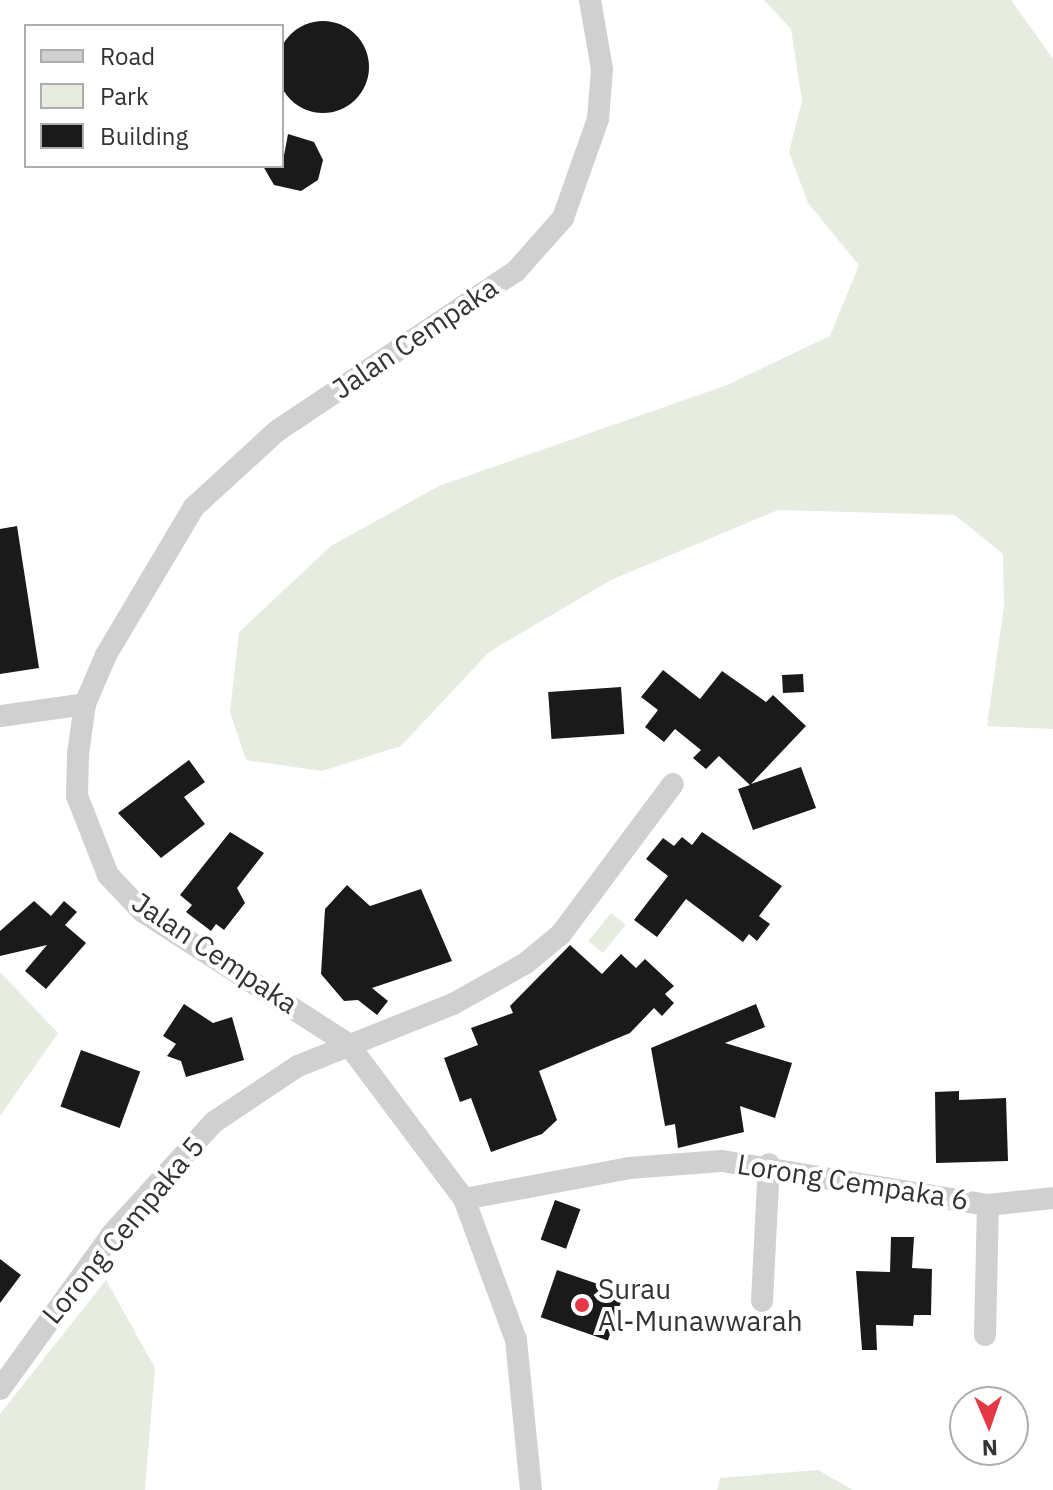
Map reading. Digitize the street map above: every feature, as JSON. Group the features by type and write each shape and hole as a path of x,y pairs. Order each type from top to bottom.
{"street":[{"name":"Jalan Cempaka","path":"531,1490 516,1340 464,1199 348,1044 142,911 108,875 77,796 85,704 163,551 226,473 516,271 563,218 598,119 602,69 590,0"},
{"path":"0,716 85,704"},
{"name":"Lorong Cempaka 5","path":"0,1389 57,1305 173,1162 252,1093 348,1044 453,1004 526,963 561,934 673,784"},
{"name":"Lorong Cempaka 6","path":"464,1199 676,1163 769,1164 988,1205 1053,1198"},
{"path":"762,1301 769,1164"},
{"path":"985,1335 988,1205"}],"green space":[{"path":"764,0 1011,0 1053,59 1053,729 987,726 1004,606 1003,554 955,515 778,510 611,580 489,652 401,746 322,771 246,760 230,712 239,632 331,546 439,486 727,385 830,336 859,265 808,203 789,152 802,101 791,29"},
{"path":"611,913 626,925 603,953 588,941"},
{"path":"0,972 58,1033 0,1116"},
{"path":"106,1280 155,1368 145,1490 0,1490 0,1414"},
{"path":"818,1470 853,1490 717,1490 720,1478"}],"building":[{"path":"323,21 341,24 356,34 368,58 366,85 356,100 341,110 323,113 305,110 290,100 284,91 284,43 290,34 305,24"},
{"path":"288,134 314,142 323,160 318,180 301,191 274,185 264,168 284,168"},
{"path":"17,526 39,668 0,674 0,529"},
{"path":"663,670 700,699 722,671 766,702 773,695 806,726 751,784 801,767 816,808 753,830 738,789 750,785 719,756 706,769 693,758 701,750 675,729 664,742 645,727 658,710 641,697"},
{"path":"803,674 804,692 783,693 782,675"},
{"path":"621,687 624,734 551,739 548,692"},
{"path":"189,760 205,782 184,797 205,824 161,858 118,813"},
{"path":"230,832 264,853 237,888 245,903 224,930 216,924 211,931 186,912 192,905 180,895"},
{"path":"702,832 782,886 759,916 770,924 757,941 749,934 743,942 686,899 657,937 634,920 668,876 646,859 663,838 674,846 682,837 692,845"},
{"path":"347,885 370,906 421,889 452,961 372,988 388,1001 377,1015 358,1000 344,1001 321,974 325,909"},
{"path":"34,901 51,916 64,901 77,912 65,925 86,943 46,989 25,971 47,945 0,956 0,931"},
{"path":"570,945 602,974 621,954 636,968 645,959 674,986 665,994 674,1003 662,1016 654,1008 630,1033 539,1071 557,1120 542,1134 491,1152 471,1098 460,1102 444,1058 478,1045 471,1028 513,1013 510,1006"},
{"path":"184,1004 213,1023 232,1017 244,1060 186,1077 181,1061 167,1056 176,1044 163,1036"},
{"path":"756,1004 765,1027 725,1043 792,1063 775,1118 740,1106 744,1132 678,1148 675,1124 665,1126 651,1048"},
{"path":"81,1050 140,1072 120,1128 60,1106"},
{"path":"959,1091 959,1100 1006,1098 1008,1161 936,1163 935,1092"},
{"path":"555,1200 580,1209 566,1249 541,1239"},
{"path":"891,1237 914,1237 912,1268 932,1269 931,1315 914,1315 913,1326 876,1325 877,1350 862,1350 856,1271 890,1272"},
{"path":"0,1259 21,1275 0,1303"},
{"name":"Surau Al-Munawwarah","path":"557,1270 624,1293 608,1340 541,1317"}],"place":[{"name":"Surau Al-Munawwarah","path":"582,1305"}]}
